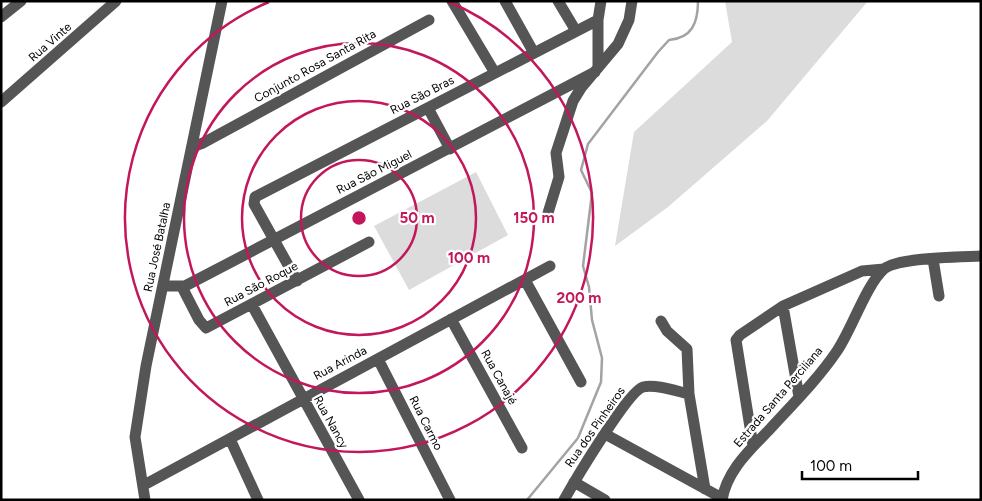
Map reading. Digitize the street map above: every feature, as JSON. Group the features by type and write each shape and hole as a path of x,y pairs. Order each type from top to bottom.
{"street":[{"path":"1,17 21,1"},
{"name":"Rua Vinte","path":"1,102 116,1"},
{"name":"Rua José Batalha","path":"145,500 135,432 146,366 222,1"},
{"path":"452,1 495,72"},
{"path":"505,1 534,53"},
{"path":"558,1 576,31"},
{"path":"597,70 598,20 601,1"},
{"path":"548,213 559,177 555,157 560,137 576,94 618,44 625,32 632,1"},
{"name":"Conjunto Rosa Santa Rita","path":"192,147 429,20"},
{"name":"Rua São Bras","path":"274,239 254,204 254,197 258,194 598,20"},
{"name":"Rua São Miguel","path":"182,287 450,149 597,70"},
{"path":"428,108 450,149"},
{"path":"196,126 213,136"},
{"path":"274,239 297,281"},
{"name":"Rua São Roque","path":"182,287 199,320 206,328 369,242"},
{"path":"753,446 736,340 740,335 783,306 862,271 884,269 898,263 981,256"},
{"path":"933,259 939,296"},
{"name":"Rua Arinda","path":"144,485 550,266"},
{"name":"Estrada Santa Perciliana","path":"722,499 726,485 733,472 753,446 799,397 837,351 872,286 884,269"},
{"path":"524,280 581,382"},
{"path":"163,286 182,287"},
{"name":"Rua Nancy","path":"252,305 359,500"},
{"path":"783,306 799,397"},
{"name":"Rua Canajé","path":"451,319 522,448"},
{"path":"661,321 686,349 689,394 705,489"},
{"name":"Rua Carmo","path":"378,359 450,500"},
{"name":"Rua dos Pinheiros","path":"564,500 605,434 640,388 652,387 689,394"},
{"path":"605,434 722,499"},
{"path":"230,439 258,500"},
{"path":"574,482 605,500"}],"shaded area":[{"path":"725,1 868,1 767,121 668,207 615,246 634,132 732,42"},
{"path":"476,172 508,235 409,290 374,226"}],"waterway":[{"path":"527,500 578,438 601,382 602,358 592,320 589,287 583,266 592,193 581,170 588,144 658,52 669,40 683,36 692,28 697,16 698,1"}]}
